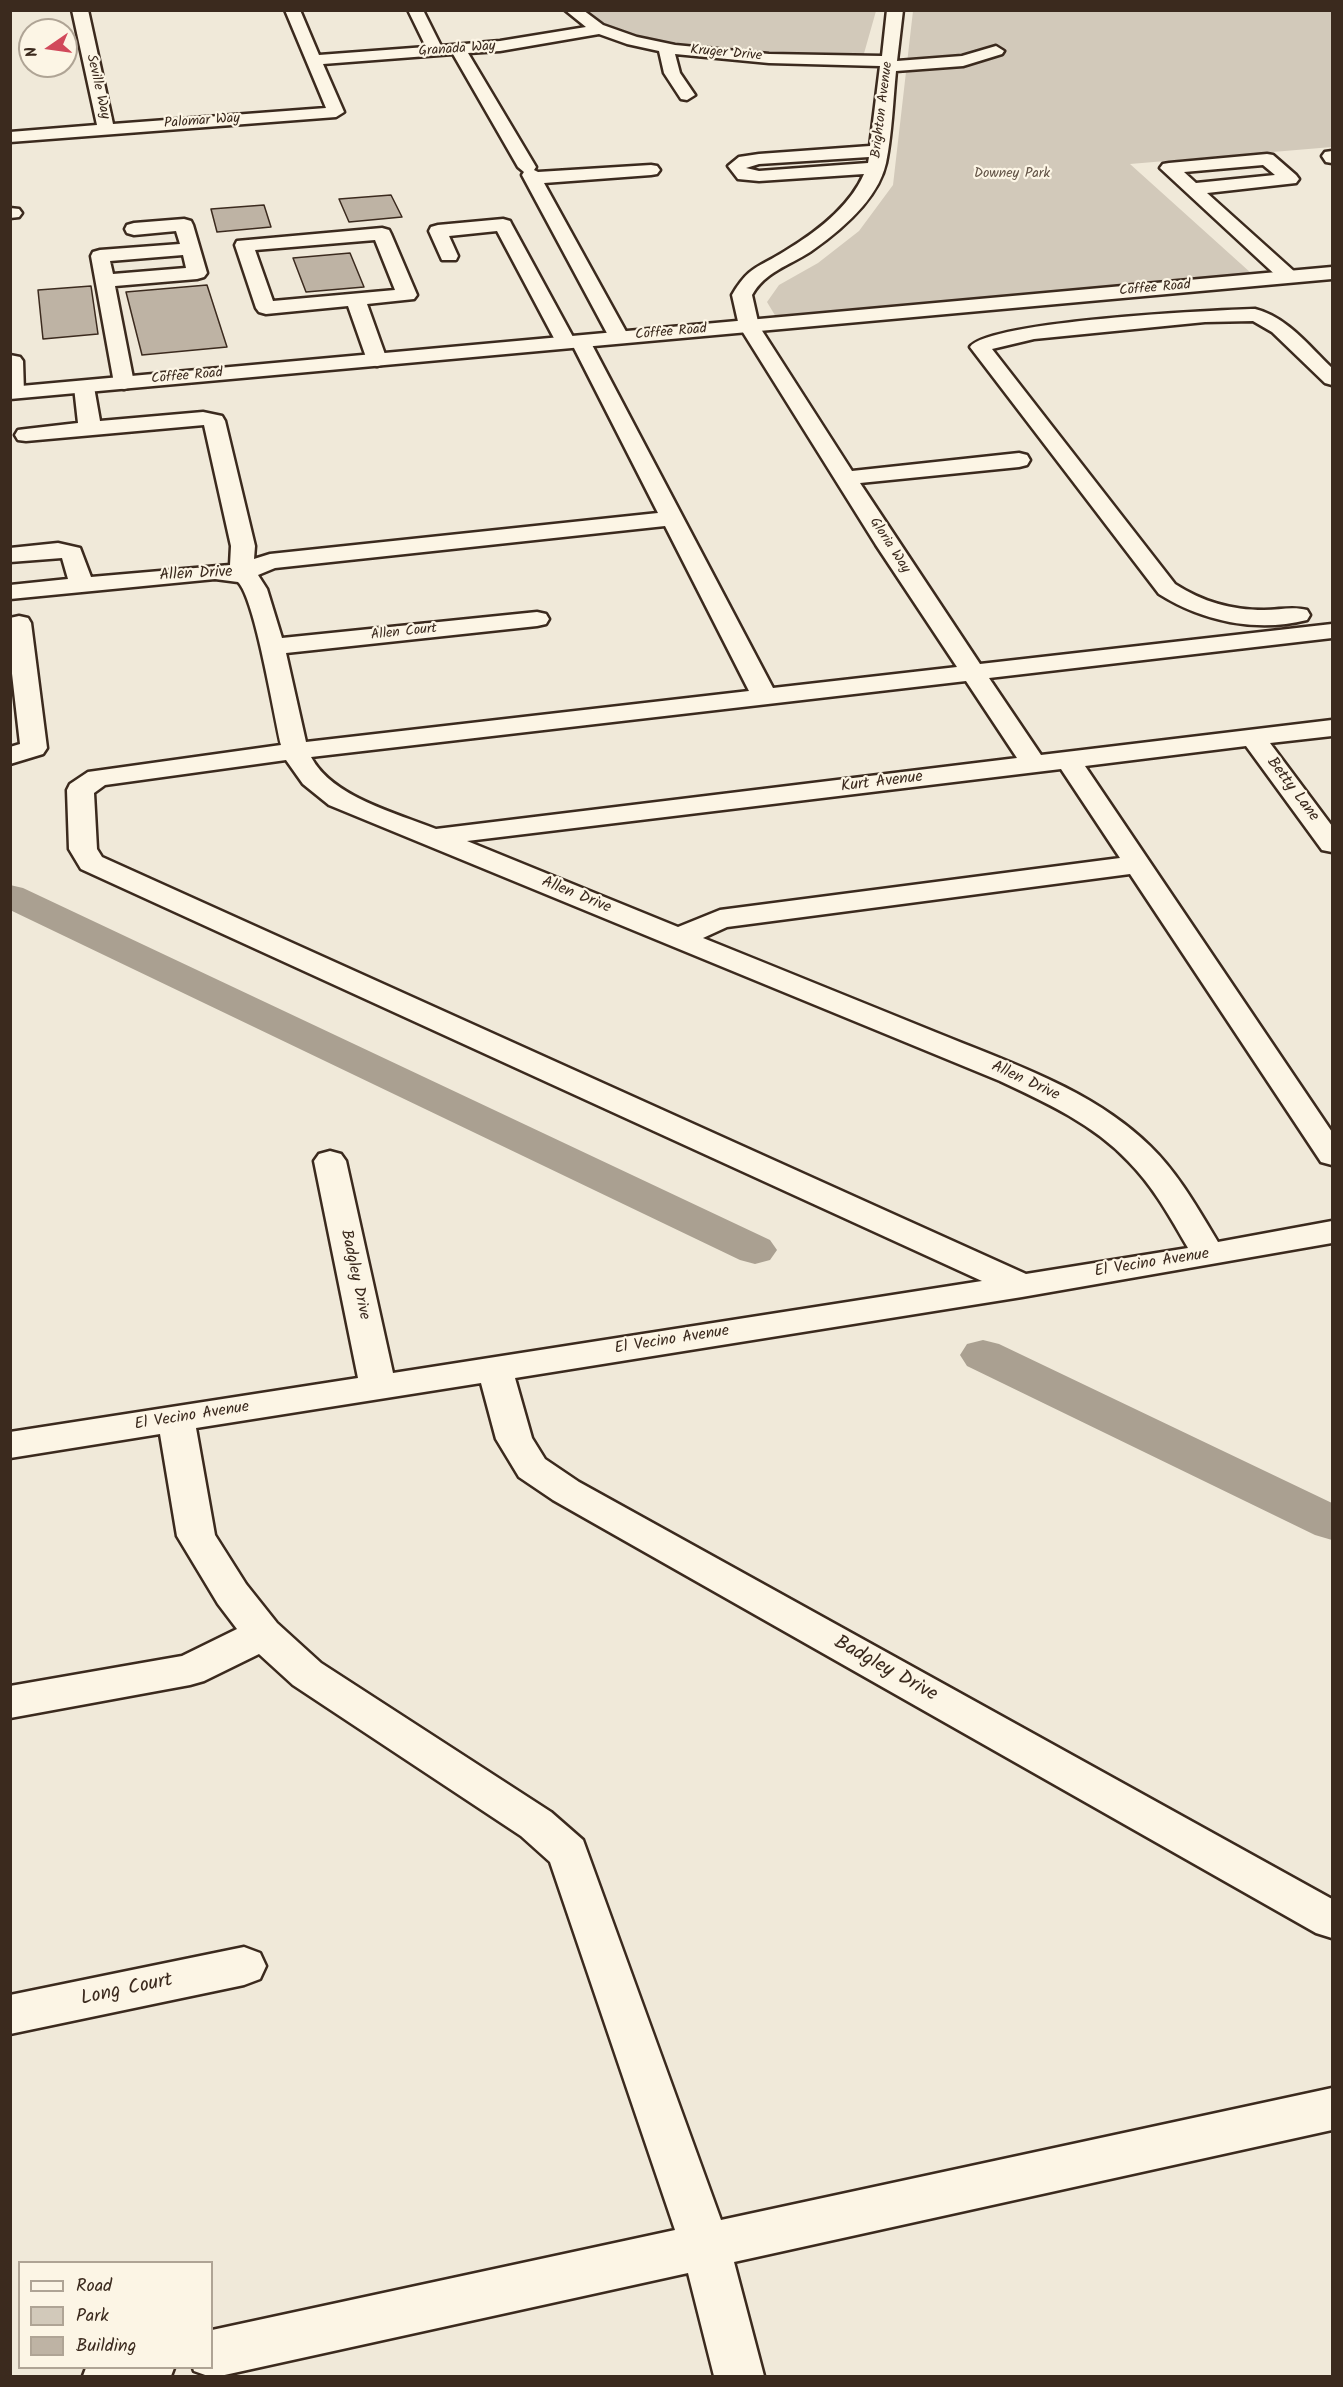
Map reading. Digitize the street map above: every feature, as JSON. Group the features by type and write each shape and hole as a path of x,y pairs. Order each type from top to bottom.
{"street":[{"name":"Seville Way","path":"80,10 106,129"},
{"path":"292,10 313,60"},
{"path":"415,10 436,52"},
{"name":"Kruger Drive","path":"572,10 585,22 632,40 667,48 750,57 888,64 963,62 996,51"},
{"name":"Brighton Avenue","path":"749,326 742,295 755,276 815,240 841,218 857,201 877,160 895,10"},
{"name":"Granada Way","path":"313,60 458,50 532,42 600,29"},
{"path":"667,48 666,59 669,71 687,95"},
{"path":"458,50 530,174 619,338"},
{"name":"Palomar Way","path":"10,136 336,112 313,60"},
{"path":"759,159 877,160 759,176 744,174 738,170 737,166 745,161 759,159"},
{"path":"1192,189 1290,179 1267,159 1169,168 1192,189 1289,277"},
{"path":"530,174 651,170"},
{"path":"124,383 100,256 190,249 184,225 134,229"},
{"path":"449,256 438,231 503,225 573,342 672,518 766,698"},
{"path":"382,234 407,295 355,299 266,308 244,245 382,234"},
{"name":"Coffee Road","path":"12,393 1332,273"},
{"path":"1170,288 1186,309 1205,316"},
{"path":"1122,292 1138,315 1138,322"},
{"path":"355,299 377,360"},
{"path":"1332,379 1267,319 1255,315 1205,316 1034,333 996,340 980,347 1167,589 1185,602 1219,614 1271,618 1332,612"},
{"name":"Gloria Way","path":"749,326 972,674 1034,764"},
{"path":"10,362 13,361 12,393"},
{"path":"84,387 90,429"},
{"path":"26,435 203,418 214,421 243,546 241,573 270,561 672,518"},
{"path":"846,478 1019,460"},
{"path":"10,555 58,550 72,552 82,585"},
{"name":"Allen Drive","path":"10,592 215,572 241,573 253,581 272,647 295,751 301,767 319,786 339,799 1011,1074 1057,1095 1102,1124 1138,1153 1161,1179 1209,1255"},
{"name":"Allen Court","path":"272,647 537,619"},
{"path":"10,756 34,748 19,623"},
{"path":"1022,1286 91,863 82,849 81,789 97,778 295,751 1332,632"},
{"name":"Kurt Avenue","path":"432,837 1332,728"},
{"name":"Betty Lane","path":"1252,737 1332,844"},
{"path":"1068,760 1332,1155"},
{"path":"678,938 720,919 1138,864"},
{"name":"Badgley Drive","path":"330,1161 378,1388"},
{"name":"El Vecino Avenue","path":"10,1445 1022,1286 1332,1232"},
{"name":"Badgley Drive","path":"495,1370 514,1439 532,1468 566,1491 1332,1920"},
{"path":"176,1419 196,1536 232,1594 263,1634 307,1674 536,1824 568,1852 705,2245 739,2376"},
{"path":"10,1702 190,1670 263,1634"},
{"name":"Long Court","path":"10,2016 244,1966"},
{"path":"213,2354 1332,2109"},
{"path":"108,2376 140,2369"}],"green space":[{"path":"587,11 876,11 863,57 757,56 683,49 647,41 615,29"},
{"name":"Downey Park","path":"913,11 1332,11 1332,147 1130,164 1251,273 776,317 767,302 779,285 818,263 859,231 893,185"}],"building":[{"path":"391,195 402,217 349,222 339,199"},
{"path":"264,205 271,227 217,232 211,209"},
{"path":"350,253 364,287 306,292 293,258"},
{"path":"207,285 227,347 142,355 126,292"},
{"path":"91,286 98,334 43,339 38,290"}],"waterway":[{"path":"10,896 755,1250"},
{"path":"983,1355 1332,1523"}]}
